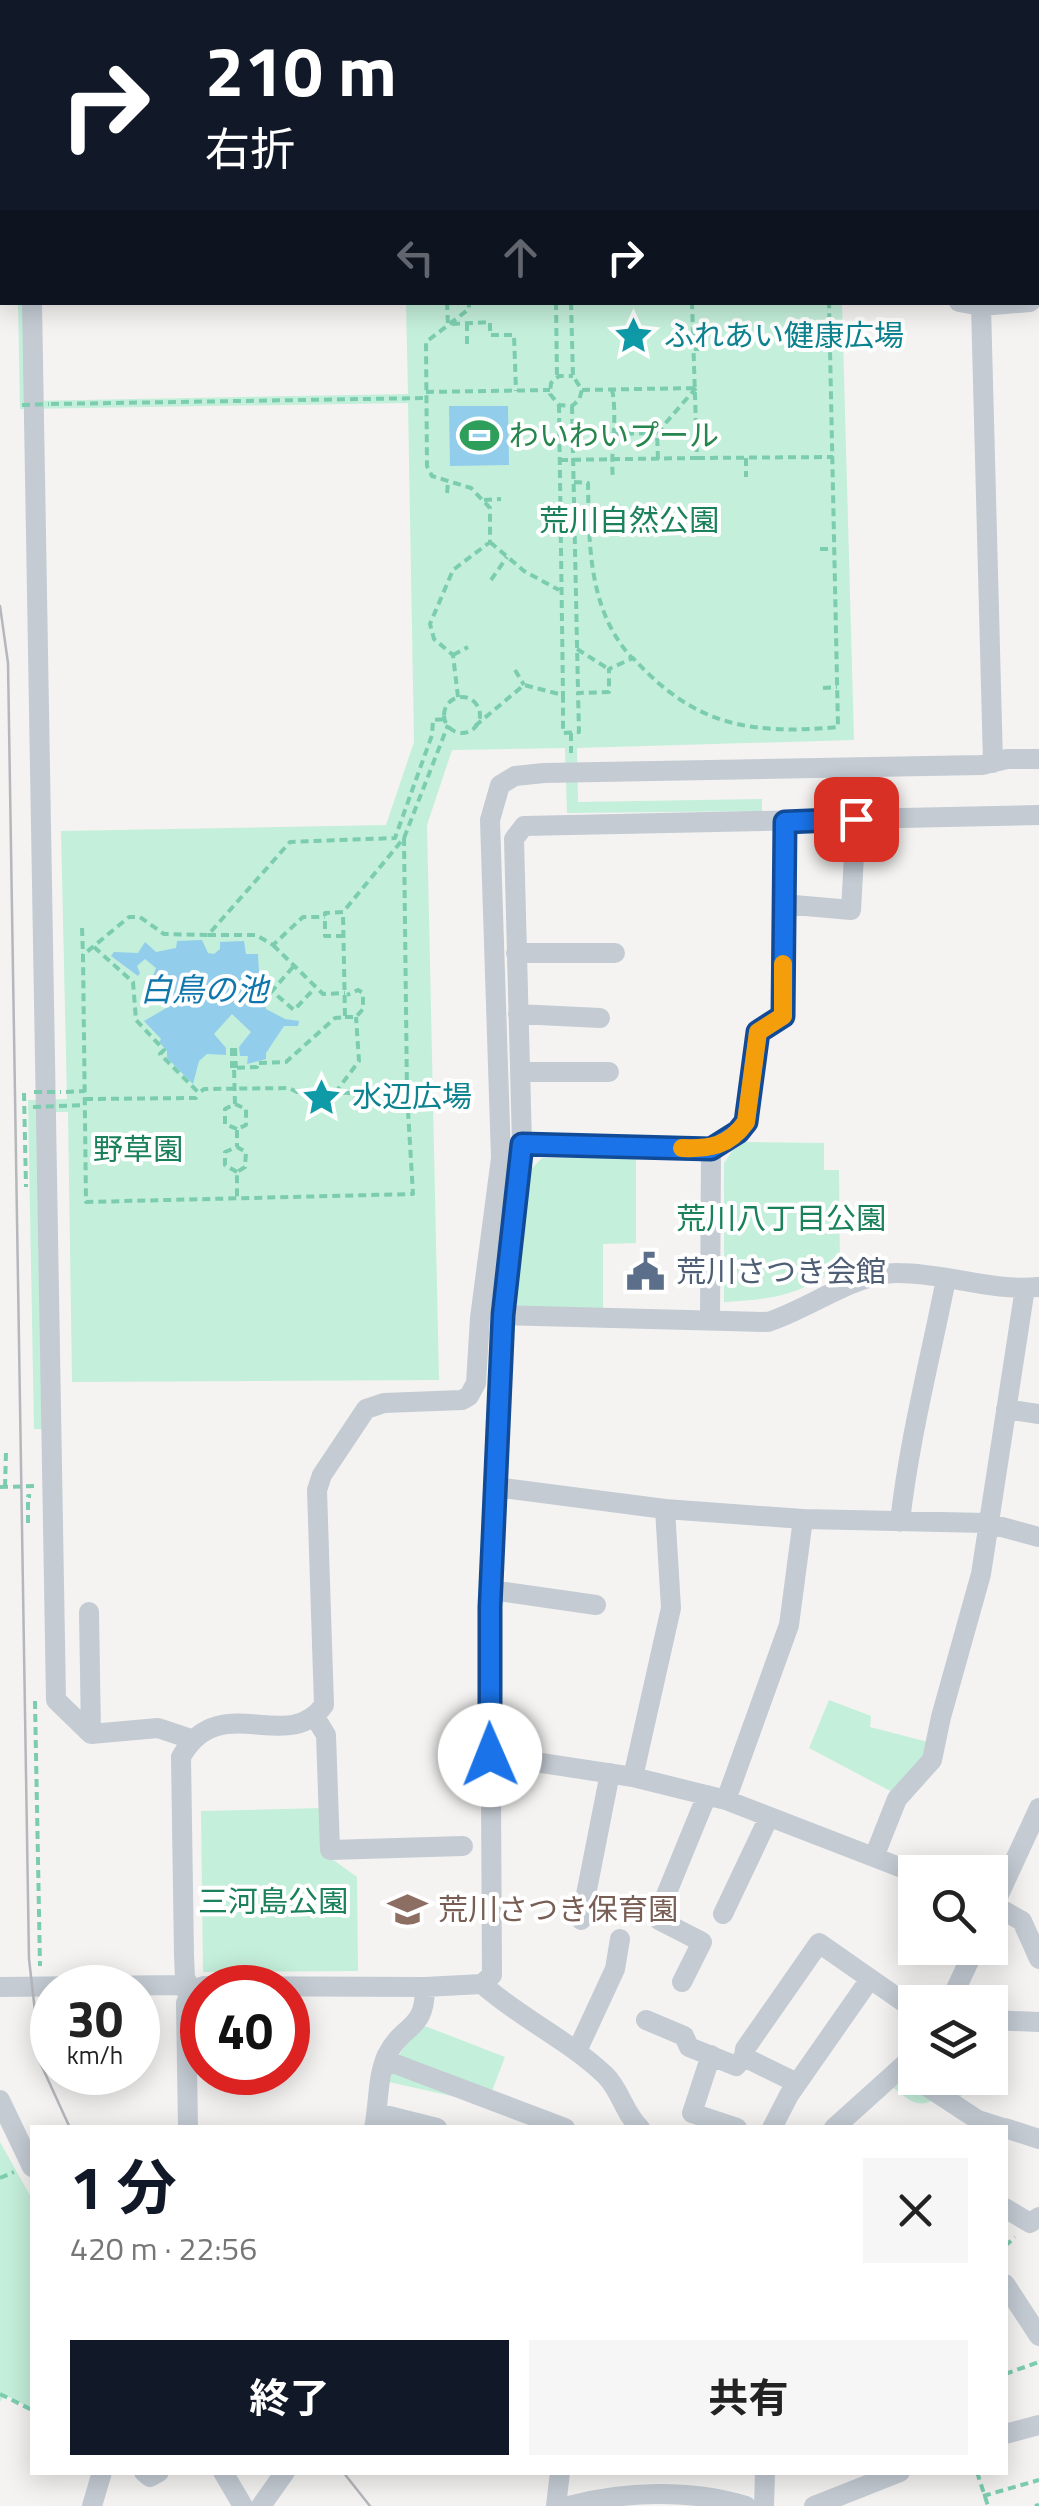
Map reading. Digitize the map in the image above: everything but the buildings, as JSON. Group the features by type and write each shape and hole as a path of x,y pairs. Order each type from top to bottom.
{"street":[{"path":"32,305 56,1700 91,1734 158,1728 191,1738"},
{"path":"976,305 993,305"},
{"path":"981,306 993,763"},
{"path":"184,1965 182,1757 191,1738 216,1724 299,1725 315,1718 324,1705 318,1482 366,1409 384,1404 462,1400 469,1396 476,1382 502,1132 490,820 500,785 515,776 544,773 1039,759"},
{"path":"310,1986 482,1984 492,1975 491,1590 503,1315 522,1144 514,839 524,826 1039,815"},
{"path":"782,904 851,910 856,819"},
{"path":"522,1144 711,1149 738,1132 746,1122 758,1032 783,1016 785,822"},
{"path":"516,953 615,953"},
{"path":"518,1014 600,1018"},
{"path":"520,1072 609,1072"},
{"path":"710,1320 711,1149"},
{"path":"503,1315 768,1322 801,1311 874,1276 898,1272 1032,1287 1006,1414 981,1574 932,1760 897,1799 874,1858"},
{"path":"900,1522 911,1434 946,1279"},
{"path":"1006,1414 1039,1414"},
{"path":"495,1487 666,1509 803,1519 987,1523 1039,1537"},
{"path":"633,1777 671,1608 666,1509"},
{"path":"682,1982 702,1942 666,1925 659,1920 659,1912 716,1798 789,1625 803,1519"},
{"path":"491,1590 596,1605"},
{"path":"89,1612 91,1734"},
{"path":"315,1718 326,1735 330,1850 464,1846"},
{"path":"490,1755 633,1777 716,1798 898,1867"},
{"path":"581,1920 610,1774"},
{"path":"1008,1872 1039,1808"},
{"path":"723,1914 768,1817"},
{"path":"1008,1914 1022,1920 1037,1942"},
{"path":"577,2051 615,1969 620,1938"},
{"path":"646,2020 684,2036 689,2047 736,2066 819,1944 898,1998"},
{"path":"774,2125 797,2083 870,1979"},
{"path":"0,1986 30,1984"},
{"path":"482,1984 610,2079 633,2125"},
{"path":"414,2125 376,2120 385,2060 422,2016 426,1987"},
{"path":"1008,2021 1039,2022"},
{"path":"711,2055 692,2112 729,2125"},
{"path":"744,2057 797,2083"},
{"path":"385,2060 557,2125"},
{"path":"849,2123 898,2071"},
{"path":"187,2095 188,2125"},
{"path":"944,2095 977,2124"},
{"path":"0,2100 30,2164"},
{"path":"1008,2129 1039,2138"},
{"path":"1008,2210 1030,2223 1039,2218"},
{"path":"1008,2289 1039,2336"},
{"path":"1008,2433 1038,2427"},
{"path":"92,2506 101,2475"},
{"path":"225,2475 243,2506"},
{"path":"262,2506 283,2475"},
{"path":"556,2506 560,2475"},
{"path":"764,2506 765,2475"},
{"path":"814,2506 850,2482 885,2475"},
{"path":"568,2506 636,2491 746,2506"}],"path":[{"path":"447,305 449,324"},
{"path":"469,305 469,310 426,342 428,466 432,476 471,488 484,500 490,508 490,542 533,577 561,591"},
{"path":"556,305 557,377 550,390 559,405 572,406 582,390 573,376 571,305"},
{"path":"692,305 697,458"},
{"path":"560,477 588,482 592,564 598,594 615,637 648,676 694,708 746,728 838,726 830,305"},
{"path":"449,324 490,322 490,335 514,335 516,391"},
{"path":"467,323 467,350"},
{"path":"556,329 572,328"},
{"path":"821,347 830,346"},
{"path":"694,349 707,349"},
{"path":"557,377 573,376"},
{"path":"582,390 696,388"},
{"path":"658,460 657,434 696,388"},
{"path":"22,404 550,390"},
{"path":"612,390 617,416 612,479"},
{"path":"559,405 563,733 579,732 572,406"},
{"path":"614,434 657,434"},
{"path":"560,460 832,457"},
{"path":"746,458 746,476"},
{"path":"447,494 448,483"},
{"path":"484,500 501,499"},
{"path":"545,527 575,526"},
{"path":"458,698 453,655 434,638 430,624 453,570 490,542"},
{"path":"820,550 834,549"},
{"path":"491,580 507,557"},
{"path":"561,579 576,578"},
{"path":"562,642 577,642"},
{"path":"453,655 468,647"},
{"path":"577,649 609,669"},
{"path":"609,669 632,658"},
{"path":"563,688 610,692 609,669"},
{"path":"515,670 524,685 562,695"},
{"path":"395,838 434,720 462,732 475,726 524,685"},
{"path":"823,688 837,687"},
{"path":"345,1017 342,912 404,838 430,774 449,703 458,698 470,699 478,708 475,726"},
{"path":"420,770 430,774"},
{"path":"410,796 421,800"},
{"path":"208,935 290,842 404,838"},
{"path":"82,928 86,1202 412,1194 404,838"},
{"path":"342,912 325,913 325,936 344,936"},
{"path":"83,955 129,917 140,916 164,934 256,936 272,945 323,994 358,990 363,993 363,1008 356,1017 358,1061 335,1093"},
{"path":"272,945 303,917 325,917"},
{"path":"94,947 134,982 136,1020 164,1050 160,1054 199,1093"},
{"path":"293,967 272,991 294,1010 314,988"},
{"path":"235,1068 286,1062 335,1018 356,1017"},
{"path":"234,1048 235,1104"},
{"path":"33,1107 196,1098 204,1089 290,1088 297,1092 408,1094"},
{"path":"34,1092 85,1091"},
{"path":"235,1104 246,1109 246,1125 237,1129 225,1124 225,1109 235,1104"},
{"path":"237,1129 238,1147"},
{"path":"236,1172 246,1167 246,1152 238,1147"},
{"path":"236,1172 225,1165 226,1152 238,1147"},
{"path":"236,1172 237,1200"},
{"path":"6,1452 3,1487 38,1486 38,1496 28,1496 28,1523"},
{"path":"35,1696 40,1965"},
{"path":"1008,2373 1039,2362"},
{"path":"0,2394 30,2409"},
{"path":"978,2475 988,2506"},
{"path":"983,2496 1039,2480"}],"green space":[{"name":"荒川自然公園","path":"18,305 27,305 29,401 408,394 406,305 842,305 854,740 577,748 578,802 762,799 762,811 567,813 565,748 452,750 427,825 439,1380 72,1382 68,1112 40,1112 47,1429 34,1429 28,1100 67,1099 61,831 386,825 414,742 408,403 20,409"},
{"name":"荒川八丁目公園","path":"744,1142 824,1143 824,1170 839,1170 840,1267 785,1294 724,1302 724,1163"},
{"path":"542,1158 636,1158 636,1243 603,1244 603,1308 520,1308 512,1300 530,1170"},
{"path":"829,1700 871,1716 870,1727 932,1743 896,1794 809,1748"},
{"name":"三河島公園","path":"324,1808 325,1854 357,1877 358,1971 310,1971 310,1965 203,1965 201,1811"},
{"path":"425,2026 505,2057 487,2104 389,2082 402,2051"},
{"path":"903,2095 962,2095 956,2107 935,2099 923,2104"},
{"path":"0,2142 30,2195 30,2408 5,2395 0,2402"}],"water":[{"name":"わいわいプール","path":"449,406 508,406 509,465 450,466"},
{"name":"白鳥の池","path":"202,940 208,953 214,954 220,949 220,942 244,941 246,954 258,954 260,990 266,1009 299,1021 298,1026 284,1026 266,1059 247,1064 248,1056 240,1056 239,1047 251,1032 232,1014 214,1034 226,1048 226,1055 207,1054 199,1061 193,1084 167,1058 161,1039 144,1021 170,1006 161,1001 167,990 159,984 155,989 150,984 156,968 145,959 137,966 138,976 111,956 114,952 138,953 145,942 156,952 176,948 177,941"}],"tram line":[{"path":"0,606 8,663 30,1968"},
{"path":"55,2095 69,2125"},
{"path":"345,2475 370,2506"}],"slow traffic":[{"path":"682,1148 711,1149 738,1132 746,1122 758,1032 783,1016 783,964"}],"place":[{"name":"ふれあい健康広場","path":"634,336"},
{"name":"わいわいプール","path":"479,436"},
{"name":"水辺広場","path":"322,1097"},
{"name":"荒川さつき会館","path":"646,1272"},
{"name":"荒川さつき保育園","path":"408,1910"}],"route":[{"path":"490,1755 490,1607 503,1315 522,1144 711,1149 738,1132 746,1122 758,1032 783,1016 785,822 856,819"}],"park label":[{"name":"野草園","path":"138,1150"}]}
